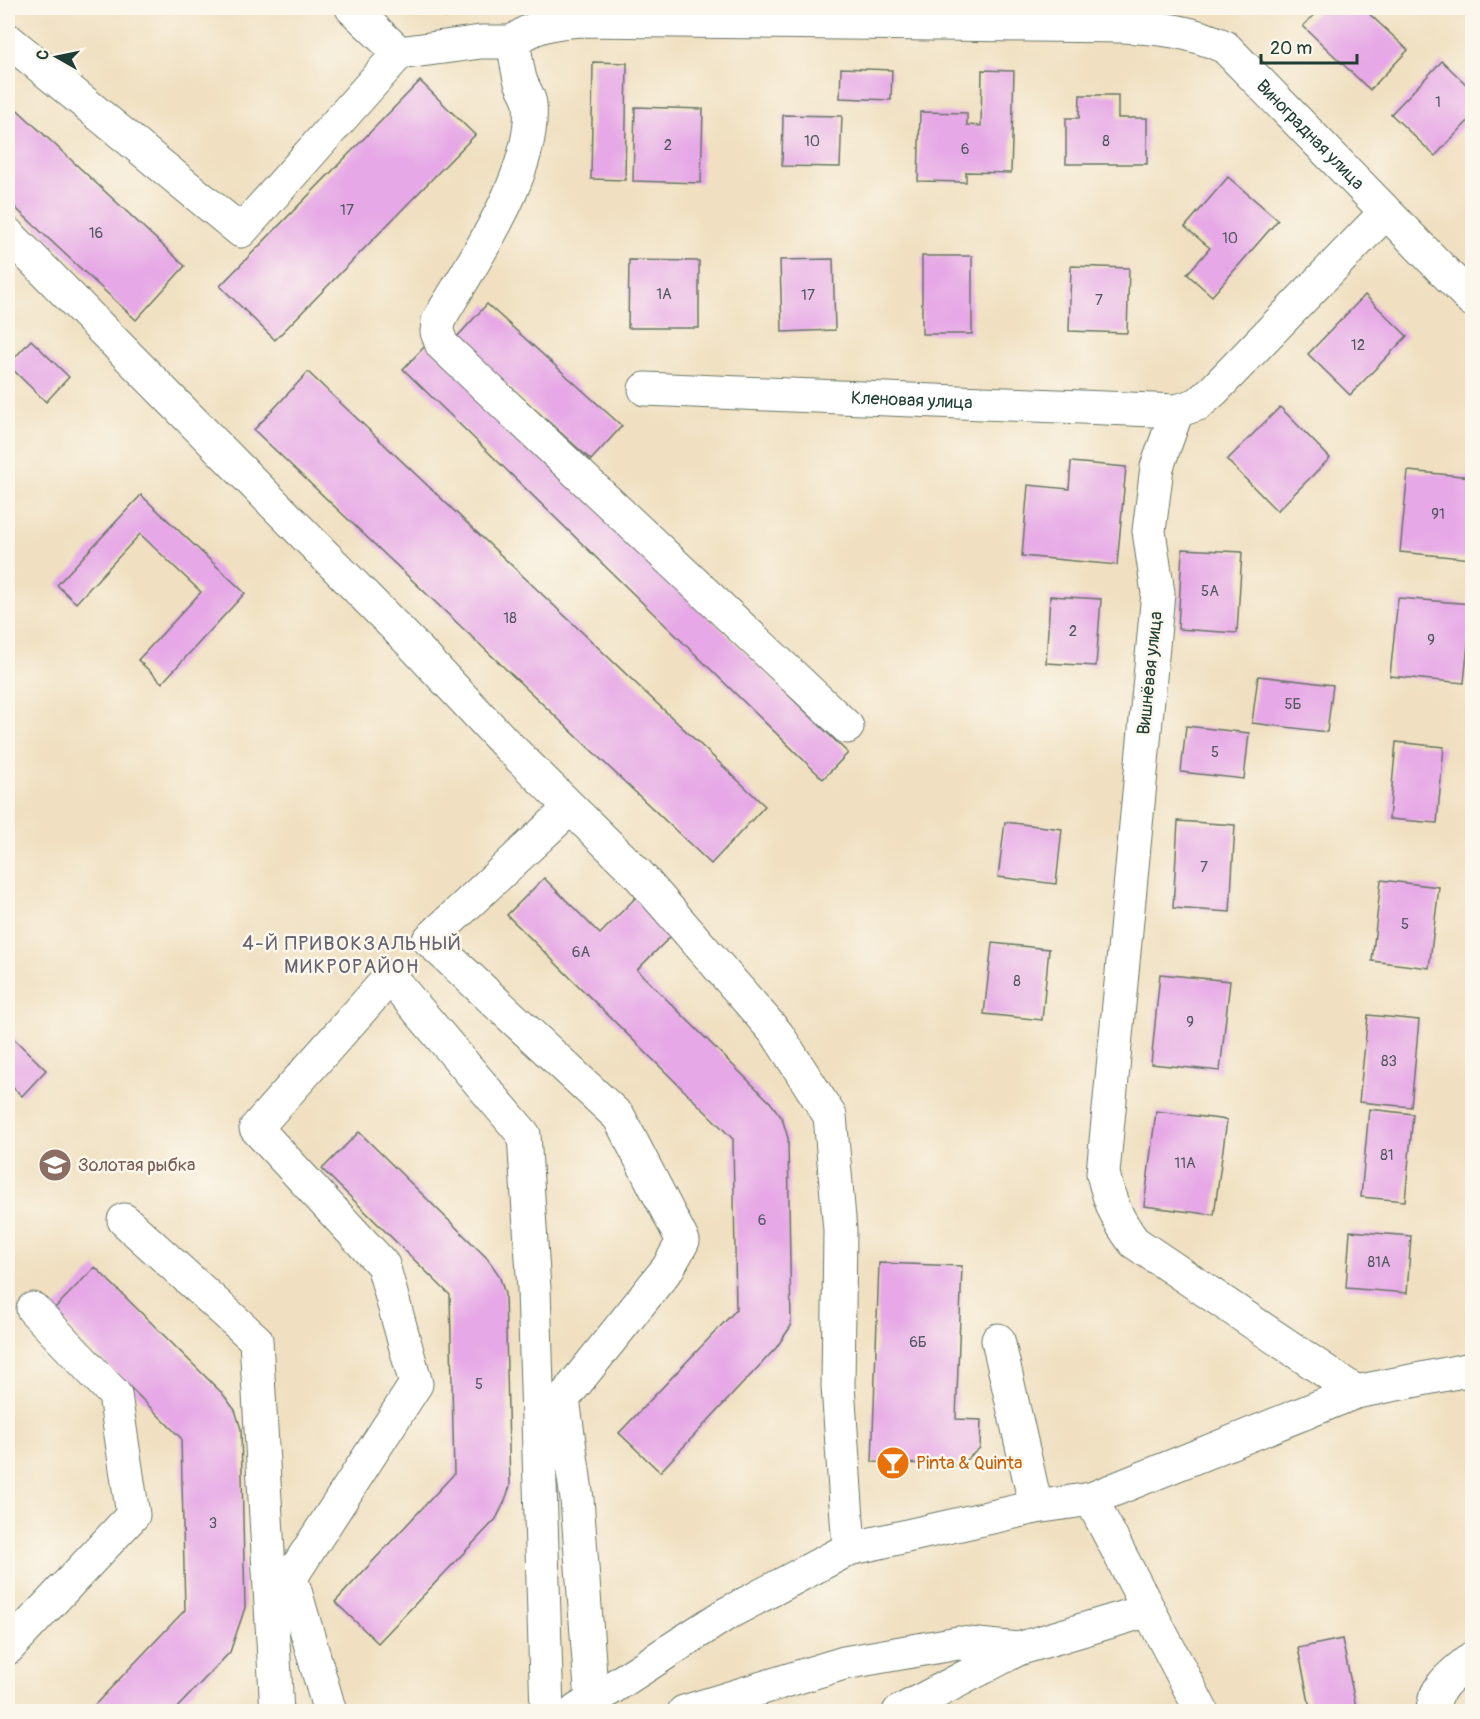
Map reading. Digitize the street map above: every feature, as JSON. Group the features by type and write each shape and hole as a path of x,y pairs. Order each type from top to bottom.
{"street":[{"path":"352,8 399,53"},
{"name":"Виноградная улица","path":"513,42 525,32 554,22 580,20 1123,26 1177,30 1203,36 1225,47 1385,213 1473,300"},
{"path":"8,40 241,231 399,53 481,42 513,42 522,83 530,102 528,132 516,179 500,214 438,321 438,332 442,345 847,727"},
{"path":"1177,411 1198,404 1214,390 1385,213"},
{"path":"8,234 570,808 638,874 777,1034 830,1116 840,1230 838,1386 849,1549"},
{"name":"Кленовая улица","path":"645,389 1177,411"},
{"name":"Вишнёвая улица","path":"1177,411 1156,467 1149,531 1158,593 1103,1173 1109,1201 1120,1224 1134,1242 1356,1392"},
{"path":"570,808 429,940 619,1117 683,1240 668,1268 562,1400 577,1499 583,1707"},
{"path":"330,1712 291,1577 416,1384 383,1265 256,1128 390,977 524,1135 534,1289 547,1712"},
{"path":"124,1220 256,1340 277,1712"},
{"path":"8,1648 133,1515 115,1395 33,1309"},
{"path":"998,1340 1036,1508"},
{"path":"583,1707 726,1614 849,1549 1036,1508 1091,1499 1356,1392 1473,1369"},
{"path":"1091,1499 1202,1712"},
{"path":"899,1712 1018,1649 1149,1610"},
{"path":"684,1712 844,1663 958,1643 1018,1649"},
{"path":"1433,1712 1434,1696 1441,1685 1473,1658"}],"building":[{"path":"434,8 455,8 445,18"},
{"path":"1321,8 1363,8 1408,50 1370,90 1303,26"},
{"path":"1442,61 1472,90 1472,117 1435,156 1391,114"},
{"path":"593,62 627,63 625,180 591,179"},
{"path":"841,68 892,70 891,100 840,98"},
{"path":"982,70 1014,71 1011,173 966,172 966,182 918,181 920,112 967,113 967,125 981,126"},
{"path":"420,81 475,135 275,340 220,286"},
{"path":"1080,95 1118,95 1118,118 1147,118 1147,164 1066,164 1066,118 1079,118"},
{"path":"8,101 185,266 136,320 8,201"},
{"path":"635,107 703,109 701,183 633,181"},
{"path":"783,115 842,116 840,167 782,166"},
{"path":"1228,177 1278,220 1212,296 1187,274 1210,248 1185,227"},
{"path":"922,256 972,256 972,334 922,334"},
{"path":"833,259 835,330 782,332 780,260"},
{"path":"629,260 699,261 699,328 628,328"},
{"path":"1071,266 1129,268 1127,333 1069,331"},
{"path":"1365,295 1407,336 1350,395 1308,354"},
{"path":"487,304 622,426 591,460 456,338"},
{"path":"31,340 69,377 46,402 8,365"},
{"path":"428,343 848,753 823,779 403,369"},
{"path":"308,372 765,806 711,864 254,430"},
{"path":"1280,407 1330,458 1277,511 1227,460"},
{"path":"1071,462 1126,467 1117,565 1022,556 1028,485 1069,489"},
{"path":"1408,471 1472,477 1472,559 1400,552"},
{"path":"141,495 245,593 162,683 138,660 201,592 140,534 76,603 57,585"},
{"path":"1182,549 1242,552 1237,633 1178,629"},
{"path":"1050,596 1101,599 1096,666 1046,663"},
{"path":"1398,598 1472,604 1464,683 1390,676"},
{"path":"1258,676 1333,685 1327,732 1252,723"},
{"path":"1186,726 1249,733 1244,779 1181,772"},
{"path":"1396,742 1444,747 1437,823 1389,819"},
{"path":"1178,821 1235,825 1230,912 1173,908"},
{"path":"1005,822 1062,829 1056,884 998,877"},
{"path":"544,878 600,934 640,893 677,930 637,970 770,1102 782,1118 788,1138 791,1326 776,1348 660,1472 619,1433 736,1310 733,1139 507,915"},
{"path":"1381,880 1439,887 1429,968 1372,961"},
{"path":"992,943 1049,949 1042,1020 984,1014"},
{"path":"1160,974 1230,981 1220,1071 1151,1064"},
{"path":"1368,1015 1419,1020 1411,1107 1359,1102"},
{"path":"8,1033 46,1070 22,1096 10,1085 8,1087"},
{"path":"1369,1109 1413,1114 1405,1201 1361,1197"},
{"path":"1156,1111 1227,1120 1214,1215 1144,1206"},
{"path":"359,1132 487,1258 499,1275 505,1294 510,1486 504,1503 496,1519 378,1643 335,1602 454,1474 450,1295 322,1169"},
{"path":"1350,1231 1411,1236 1407,1293 1346,1288"},
{"path":"879,1263 962,1266 956,1419 981,1420 980,1448 960,1465 872,1462"},
{"path":"95,1267 222,1393 235,1410 241,1429 245,1608 230,1652 173,1712 88,1712 185,1610 181,1438 53,1310"},
{"path":"1342,1639 1357,1712 1311,1712 1298,1648"}],"place":[{"name":"Золотая рыбка","path":"55,1165"},
{"name":"Pinta & Quinta","path":"893,1463"}],"district":[{"name":"4-Й ПРИВОКЗАЛЬНЫЙ МИКРОРАЙОН","path":"352,954"}]}
